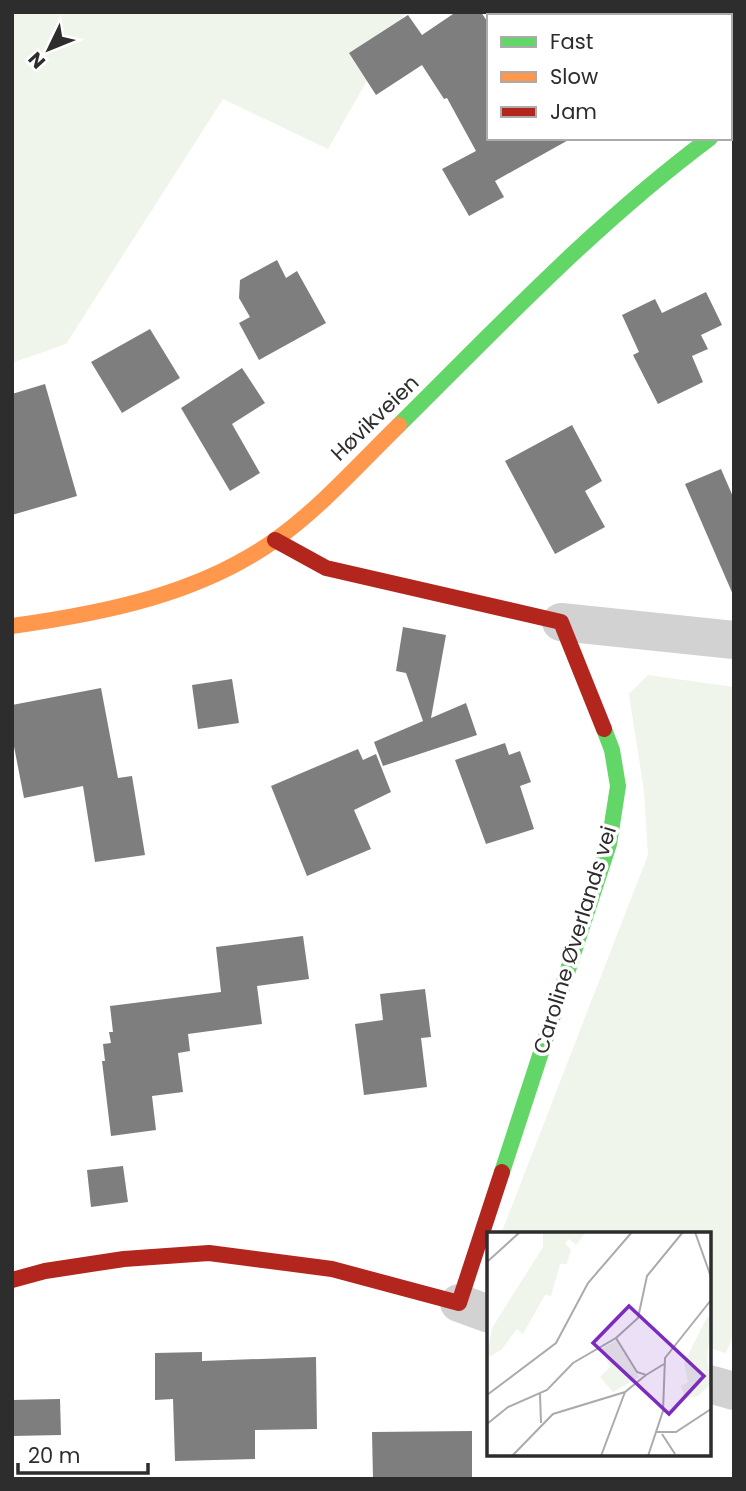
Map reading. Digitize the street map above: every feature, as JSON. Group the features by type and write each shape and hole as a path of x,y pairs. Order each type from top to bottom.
{"street":[{"name":"Høvikveien","path":"12,626 140,601 194,583 275,540 390,434 583,244 646,187 707,140"},
{"path":"275,540 326,568 561,622 734,640"},
{"name":"Caroline Øverlands vei","path":"496,1232 610,844 618,786 612,750 561,622"},
{"name":"Caroline Øverlands vei","path":"12,1280 45,1271 124,1259 209,1253 332,1269 474,1308 487,1264"},
{"path":"711,1385 734,1391"}],"shaded area":[{"path":"12,12 406,12 328,149 223,99 66,344 12,363"},
{"path":"648,675 734,687 734,1334 726,1353 711,1349 711,1232 502,1232 648,855 644,791 629,694"}],"building":[{"path":"456,12 481,12 487,21 487,140 568,140 495,181 504,197 469,216 442,169 476,151 447,98 444,99 422,65 376,95 349,53 408,15 422,35"},
{"path":"277,260 286,278 297,271 326,323 259,360 239,323 250,317 239,298 240,280"},
{"path":"706,292 722,325 701,335 708,349 692,356 703,382 658,404 633,355 639,352 622,315 655,299 662,313"},
{"path":"150,329 180,378 122,413 91,362"},
{"path":"242,368 265,403 232,424 260,473 230,491 181,408"},
{"path":"45,384 77,496 12,515 12,394"},
{"path":"572,425 602,481 585,491 605,527 555,554 505,461"},
{"path":"721,469 734,499 734,597 685,484"},
{"path":"403,627 446,635 431,718 466,703 477,735 383,766 374,742 423,721 406,673 396,671"},
{"path":"232,679 239,723 198,729 192,685"},
{"path":"101,688 118,778 132,776 145,855 95,862 83,786 24,798 12,736 12,705"},
{"path":"505,743 509,755 520,751 531,782 520,786 534,829 486,844 455,760"},
{"path":"358,749 363,760 376,754 391,792 354,810 371,849 307,876 271,786"},
{"path":"303,936 309,979 257,986 262,1024 188,1034 190,1051 178,1053 183,1092 152,1096 156,1130 111,1136 102,1061 105,1061 103,1044 111,1043 109,1032 113,1032 110,1006 221,992 216,947"},
{"path":"425,989 431,1037 421,1038 427,1087 364,1095 355,1024 383,1020 380,994"},
{"path":"123,1166 128,1202 91,1207 87,1170"},
{"path":"202,1352 202,1361 316,1357 317,1429 255,1430 255,1459 175,1461 173,1399 155,1400 155,1353"},
{"path":"60,1399 61,1435 12,1436 12,1400"},
{"path":"472,1431 472,1479 373,1479 372,1432"}],"traffic: fast":[{"path":"399,425 588,240 707,140"},
{"path":"502,1172 609,844 618,786 612,750 604,729"}],"traffic: slow":[{"path":"12,626 117,607 185,587 217,574 278,538 310,512 399,425"}],"traffic: jam":[{"path":"275,540 326,568 561,622 604,729"},
{"path":"12,1280 45,1271 124,1259 209,1253 332,1269 459,1303 502,1172"}]}
